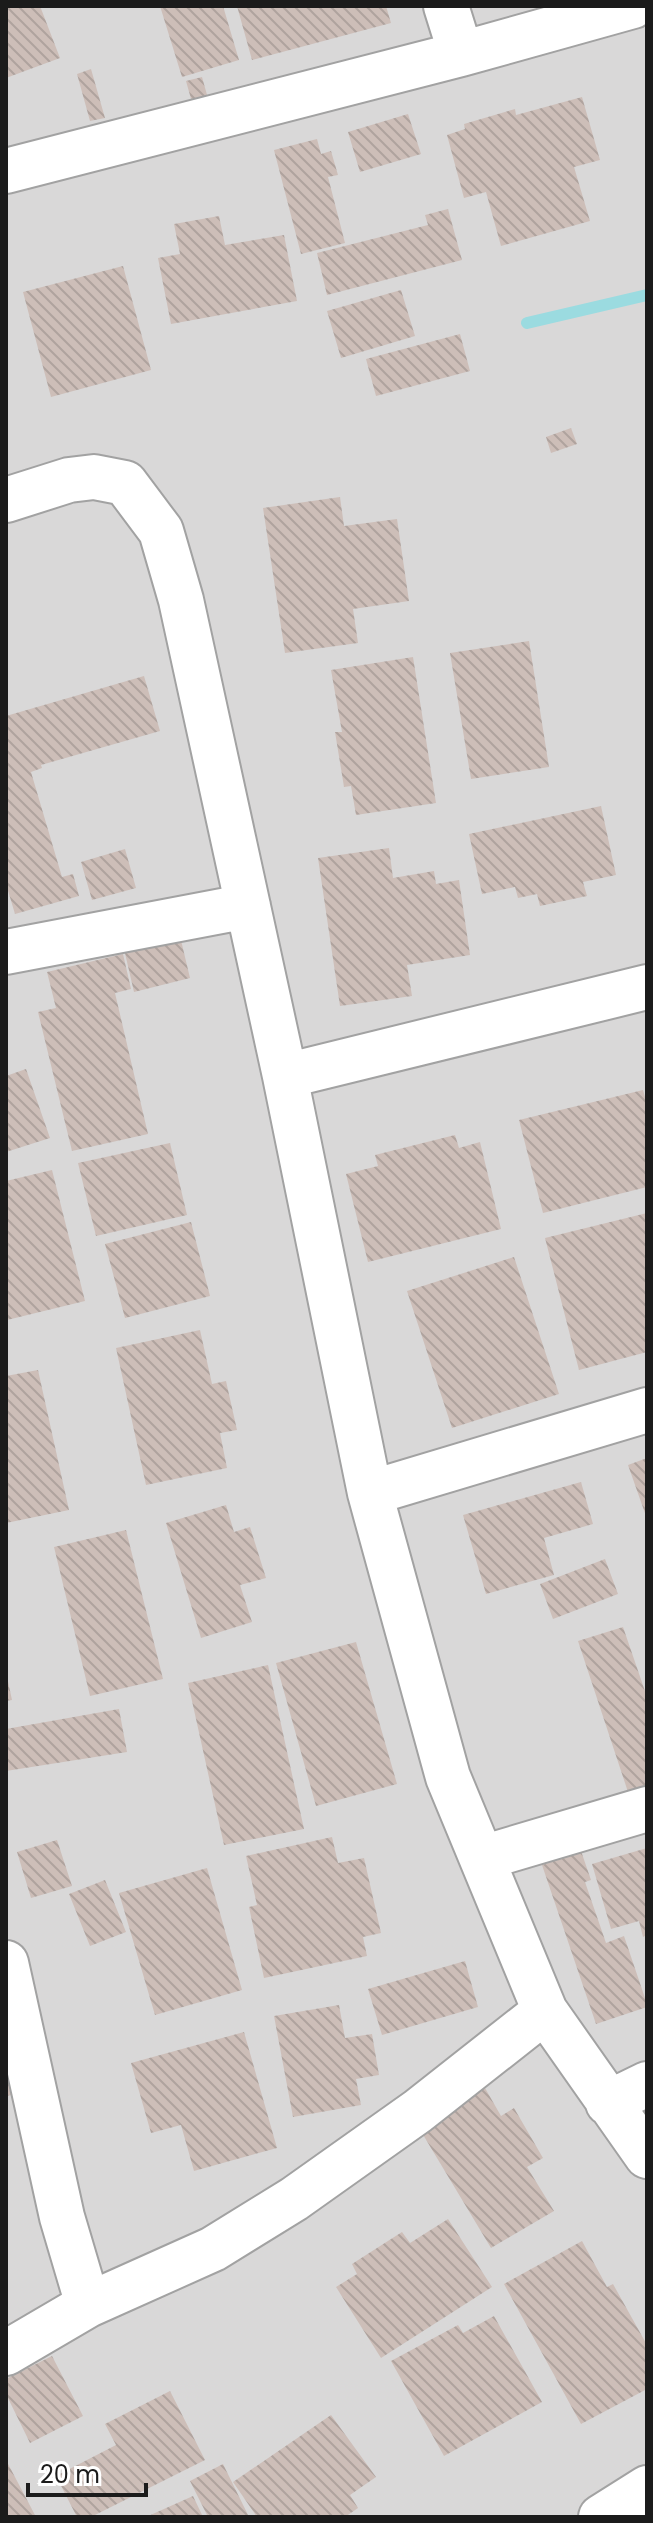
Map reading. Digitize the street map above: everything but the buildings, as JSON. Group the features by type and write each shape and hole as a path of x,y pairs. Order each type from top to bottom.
{"street":[{"path":"446,6 461,54"},
{"path":"6,171 461,54 633,6"},
{"path":"6,500 69,480 94,477 125,483 161,531 181,600 285,1076 370,1493 448,1777 545,2011 647,2156"},
{"path":"6,952 248,906"},
{"path":"285,1076 647,987"},
{"path":"370,1493 647,1410"},
{"path":"482,1858 647,1809"},
{"path":"6,1963 62,2217 88,2305"},
{"path":"6,2353 88,2305 213,2249 294,2199 418,2111 545,2011"},
{"path":"608,2103 647,2084"},
{"path":"601,2517 647,2488"}],"shaded area":[{"path":"6,6 647,6 647,2517 6,2517"}],"waterway":[{"path":"527,323 647,295"}]}
